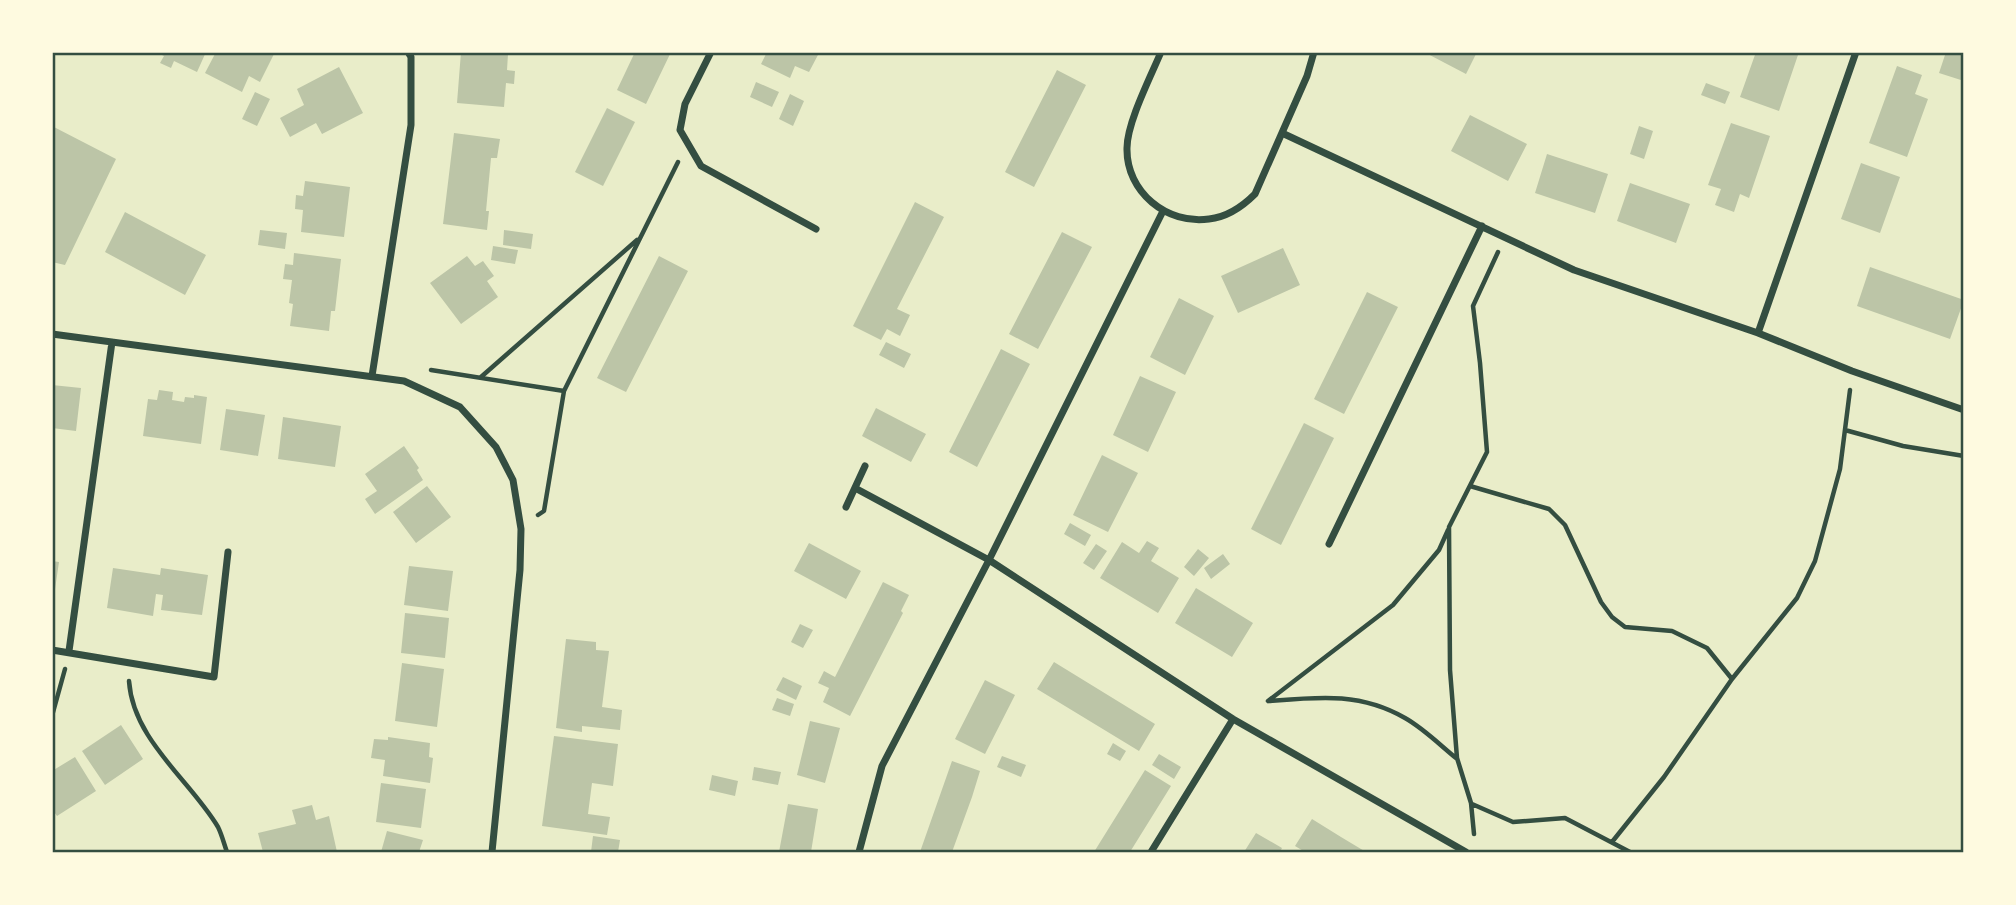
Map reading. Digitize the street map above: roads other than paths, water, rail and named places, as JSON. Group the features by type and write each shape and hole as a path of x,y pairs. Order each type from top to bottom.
{"street":[{"path":"372,376 411,125 411,57 408,52"},
{"path":"711,52 685,104 680,130 701,166 816,229"},
{"path":"1161,52 1128,134 1130,170 1141,191 1163,211 1183,219 1196,220 1212,219 1231,213 1255,194 1307,76 1314,52"},
{"path":"1758,333 1856,52"},
{"path":"1282,133 1574,270 1758,333 1852,371 1964,410"},
{"path":"859,852 882,766 989,560 1163,211"},
{"path":"1329,544 1482,226"},
{"path":"52,334 404,380 460,407 496,447 513,480 521,529 520,570 492,852"},
{"path":"69,651 112,342"},
{"path":"846,507 864,466"},
{"path":"855,488 989,560 1233,719 1466,852"},
{"path":"52,650 214,677 228,552"},
{"path":"1151,852 1233,719"}]}
